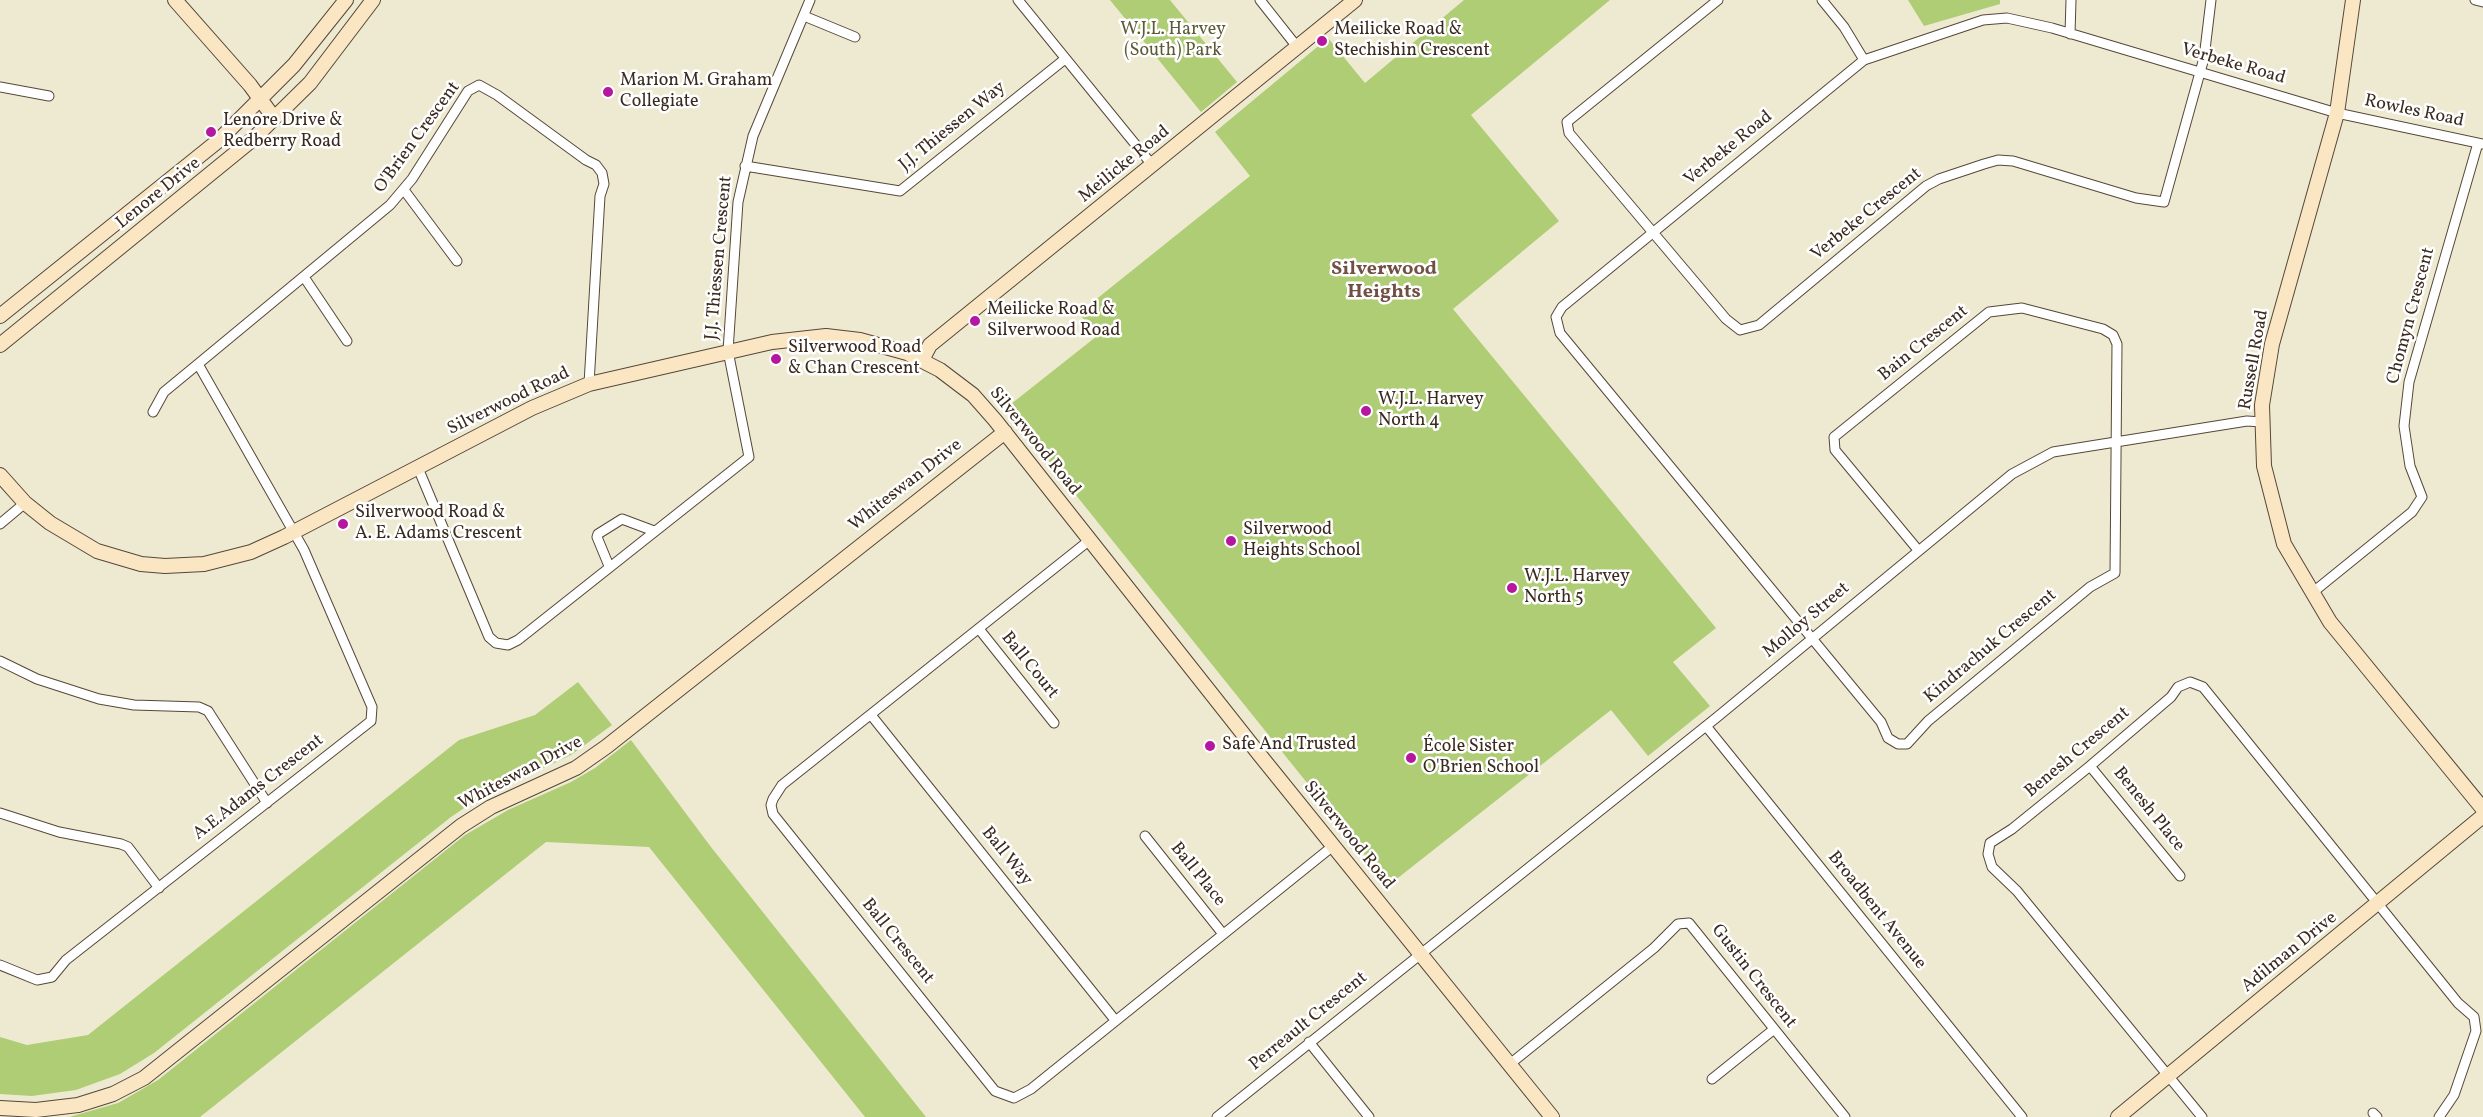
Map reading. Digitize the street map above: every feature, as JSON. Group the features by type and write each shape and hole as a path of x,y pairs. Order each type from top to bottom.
{"street":[{"path":"175,0 261,99 274,118"},
{"name":"Lenore Drive","path":"0,316 211,147 294,65 346,0"},
{"name":"Lenore Drive","path":"0,345 214,172 274,118 309,83 373,0"},
{"name":"J.J. Thiessen Crescent","path":"654,531 750,457 728,351 738,202 753,136 810,0"},
{"path":"1018,0 1153,166"},
{"path":"1260,0 1298,48"},
{"name":"Meilicke Road","path":"922,360 930,345 1355,0"},
{"path":"1654,232 1569,133 1567,122 1718,0"},
{"path":"1822,0 1844,27 1864,60"},
{"path":"2070,34 2071,0"},
{"path":"2201,72 2211,0"},
{"name":"Russell Road","path":"2353,0 2337,113 2272,344 2262,422 2264,466 2273,509 2284,544 2330,622 2483,809"},
{"path":"2475,0 2483,2"},
{"path":"804,16 855,37"},
{"name":"Verbeke Road","path":"1812,638 1560,333 1556,317 1562,307 1864,60 1964,25 2007,18 2070,34 2337,113"},
{"name":"J.J. Thiessen Way","path":"745,166 900,191 1065,59"},
{"name":"Verbeke Crescent","path":"1654,232 1733,326 1740,330 1748,329 1760,325 1926,186 1939,179 1984,164 1998,160 2013,161 2136,198 2164,202 2201,72"},
{"name":"O'Brien Crescent","path":"153,412 164,392 363,231 404,190 460,108 468,91 479,85 498,95 596,165 602,172 604,184 600,196 589,384"},
{"path":"0,87 49,96"},
{"name":"Rowles Road","path":"2337,113 2481,143"},
{"name":"Chomyn Crescent","path":"2312,593 2412,512 2421,497 2410,466 2404,426 2409,382 2481,143"},
{"path":"404,190 457,261"},
{"path":"304,277 346,341"},
{"name":"Bain Crescent","path":"1918,550 1835,450 1834,437 1989,312 2022,308 2103,329 2114,335 2117,344 2116,442"},
{"name":"Silverwood Road","path":"0,475 25,503 78,542 117,558 153,565 204,564 229,560 295,532 532,408 589,384 772,342 826,336 860,340 907,353 922,360 973,395 1005,432 1333,846 1552,1117"},
{"path":"198,364 295,532"},
{"name":"Molloy Street","path":"1422,954 1706,726 2012,474 2053,452 2247,421 2262,422"},
{"name":"Whiteswan Drive","path":"0,1108 36,1110 78,1106 113,1094 144,1078 461,826 491,807 568,773 615,741 1005,432"},
{"name":"Kindrachuk Crescent","path":"1812,638 1881,722 1888,738 1898,744 1907,744 1928,721 2081,594 2115,573 2116,442"},
{"path":"418,468 486,624 487,632 496,643 508,645 518,640 654,531"},
{"path":"0,524 25,503"},
{"path":"609,566 597,537 598,534 622,519 654,531"},
{"name":"A.E.Adams Crescent","path":"0,965 37,980 52,977 66,960 367,724 374,712 295,532"},
{"name":"Ball Crescent","path":"1091,539 782,785 773,798 771,805 773,814 995,1091 1014,1098 1022,1094 1333,846"},
{"name":"Ball Court","path":"979,629 1054,723"},
{"path":"0,662 37,679 99,699 134,705 199,707 208,711 267,802"},
{"name":"Benesh Crescent","path":"2202,1117 2017,891 1992,867 1988,854 1990,843 2090,766 2171,697 2178,687 2190,682 2203,687 2458,1003 2474,1017 2476,1031 2454,1095 2439,1117"},
{"name":"Ball Way","path":"871,715 1115,1020"},
{"name":"Broadbent Avenue","path":"1706,726 2022,1117"},
{"name":"Benesh Place","path":"2090,766 2180,876"},
{"path":"0,813 59,832 121,844 133,853 159,888"},
{"name":"Adilman Drive","path":"2118,1117 2483,816"},
{"name":"Ball Place","path":"1145,836 1223,934"},
{"name":"Gustin Crescent","path":"1510,1064 1654,948 1678,924 1689,924 1845,1117"},
{"name":"Perreault Crescent","path":"1217,1117 1422,954"},
{"path":"1712,1079 1773,1030"},
{"path":"1309,1042 1369,1117"}],"green space":[{"name":"W.J.L. Harvey (South) Park","path":"1110,0 1170,0 1237,82 1201,112"},
{"path":"1464,0 1610,0 1471,115 1559,221 1453,309 1716,628 1673,662 1710,706 1648,756 1611,710 1389,885 1006,408 1097,336 1079,313 1250,176 1215,132 1328,38 1365,83"},
{"path":"1908,0 2000,0 2000,4 1924,26"},
{"path":"578,682 612,725 571,755 473,802 451,817 154,1053 120,1074 76,1090 32,1096 0,1094 0,1037 27,1045 88,1035 459,740 535,715"},
{"path":"631,740 711,847 926,1117 865,1117 649,847 546,842 200,1117 69,1117 118,1103 158,1080 465,835 508,810 571,782 595,768"}],"place":[{"name":"Meilicke Road & Stechishin Crescent","path":"1322,41"},
{"name":"Marion M. Graham Collegiate","path":"608,92"},
{"name":"Lenore Drive & Redberry Road","path":"211,132"},
{"name":"Meilicke Road & Silverwood Road","path":"975,321"},
{"name":"Silverwood Road & Chan Crescent","path":"776,359"},
{"name":"W.J.L. Harvey North 4","path":"1366,411"},
{"name":"Silverwood Road & A. E. Adams Crescent","path":"343,524"},
{"name":"Silverwood Heights School","path":"1231,541"},
{"name":"W.J.L. Harvey North 5","path":"1512,588"},
{"name":"Safe And Trusted","path":"1210,746"},
{"name":"École Sister O'Brien School","path":"1411,758"}],"district":[{"name":"Silverwood Heights","path":"1384,282"}]}
